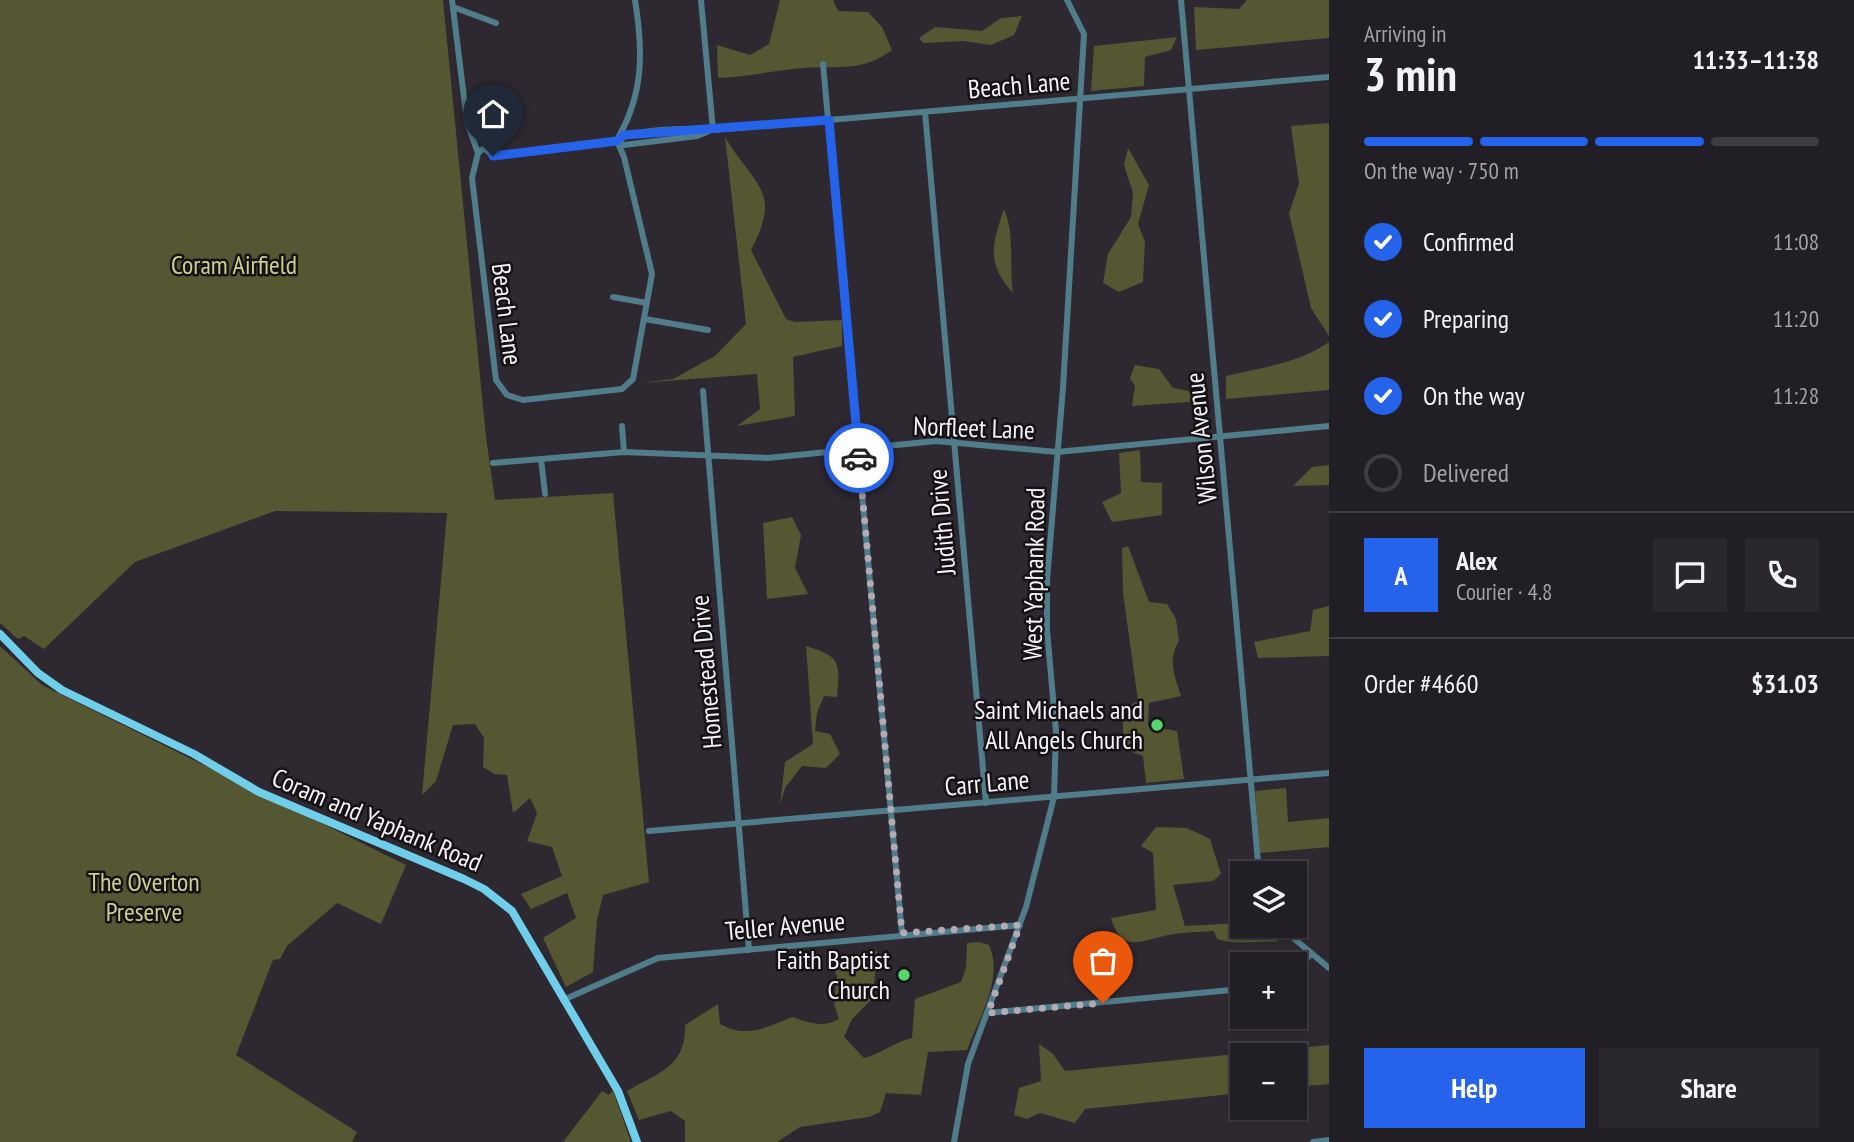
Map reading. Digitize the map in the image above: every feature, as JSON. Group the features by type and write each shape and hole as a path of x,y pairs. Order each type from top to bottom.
{"main road":[{"name":"Coram and Yaphank Road","path":"0,634 38,673 62,690 194,754 260,792 484,889 512,911 618,1091 637,1142"}],"street":[{"path":"617,141 630,117 640,80 641,53 635,0"},
{"path":"701,0 713,130"},
{"name":"West Yaphank Road","path":"954,1142 968,1065 1020,925 1048,831 1054,797 1056,732 1047,630 1084,34 1067,0"},
{"name":"Wilson Avenue","path":"1181,0 1258,861"},
{"path":"453,4 496,23"},
{"name":"Beach Lane","path":"453,4 467,122 478,153 472,178 496,380 507,395 523,400 622,388 633,379 652,274 624,157 617,141"},
{"path":"823,64 902,933"},
{"name":"Beach Lane","path":"478,153 484,148 493,156 617,141 624,135 1080,100 1329,77"},
{"name":"Judith Drive","path":"925,112 986,803"},
{"path":"613,297 647,303"},
{"path":"645,319 708,330"},
{"name":"Homestead Drive","path":"703,391 749,950"},
{"path":"622,426 624,452"},
{"name":"Norfleet Lane","path":"493,463 624,452 768,458 936,441 1057,452 1329,426"},
{"path":"541,459 545,494"},
{"name":"Carr Lane","path":"649,831 1329,773"},
{"name":"Teller Avenue","path":"564,1000 658,958 902,933 1020,925"},
{"path":"1293,938 1329,968"},
{"path":"1307,958 1311,954"},
{"path":"988,1013 1230,990"},
{"path":"1313,1142 1329,1140"}],"green space":[{"name":"Coram Airfield","path":"0,0 443,0 486,437 495,500 613,493 649,882 603,895 597,920 593,972 566,987 543,938 576,918 567,893 531,909 521,894 562,876 552,847 527,841 537,813 530,798 513,813 507,775 494,774 483,767 484,738 475,724 453,725 436,781 422,795 447,513 275,511 135,562 44,649 24,636 18,639 0,623"},
{"path":"780,0 833,0 838,11 868,12 882,27 892,50 860,65 793,69 718,78 717,45 750,55 769,44"},
{"path":"1247,0 1329,0 1329,38 1196,50 1194,7 1239,9"},
{"path":"1022,16 1014,35 991,45 963,41 923,43 919,38 935,27 982,31 1001,18"},
{"path":"1177,37 1171,50 1145,57 1144,86 1091,91 1094,46"},
{"path":"1329,123 1329,336 1311,308 1289,213 1299,184 1291,126"},
{"path":"725,137 761,189 765,214 751,250 786,319 795,322 842,320 842,346 793,357 795,416 737,426 760,409 757,374 640,383 673,379 715,356 746,324"},
{"path":"1128,148 1149,185 1138,224 1145,242 1143,282 1119,292 1103,283 1108,254 1131,217 1133,193 1124,165"},
{"path":"1004,209 1011,239 1013,293 995,263 994,243"},
{"path":"1329,342 1329,390 1226,399 1226,376 1293,360"},
{"path":"1135,365 1159,369 1173,388 1188,391 1202,401 1132,406 1135,386 1130,378"},
{"path":"1140,450 1141,482 1162,483 1162,515 1112,522 1102,502 1121,493 1119,453"},
{"path":"1329,465 1329,485 1293,486 1312,467"},
{"path":"792,517 801,535 795,568 808,594 767,599 763,523"},
{"path":"1128,546 1149,602 1167,604 1176,619 1179,641 1173,661 1181,696 1149,703 1148,726 1177,731 1184,779 1146,783 1143,756 1125,749 1124,715 1131,705 1138,701 1123,593 1122,548"},
{"path":"1329,606 1329,656 1258,658 1254,642 1310,631 1313,610"},
{"name":"The Overton Preserve","path":"0,646 42,685 406,865 381,924 337,903 287,946 280,959 273,960 236,1055 357,1132 352,1142 0,1142"},
{"path":"806,646 832,657 838,668 837,697 824,696 817,713 815,731 830,734 840,754 826,768 802,766 785,788 780,805 785,762 813,744"},
{"path":"1286,788 1288,822 1329,818 1329,847 1260,853 1255,791"},
{"path":"1156,827 1187,828 1210,839 1221,874 1213,881 1173,885 1185,926 1230,924 1230,938 1274,938 1279,942 1225,941 1217,939 1214,931 1174,934 1141,942 1127,941 1121,937 1111,918 1156,910 1153,853 1141,846"},
{"path":"967,943 989,945 994,971 983,1012 967,1050 928,1052 921,1095 886,1093 880,1112 869,1117 800,1127 777,1142 685,1142 685,1121 671,1111 639,1120 627,1091 668,1067 681,1050 685,1025 718,1004 720,1024 739,1031 757,1030 792,1017 816,1024 833,1022 839,1019 834,1004 837,976 829,960 877,951 873,998 852,1019 844,1037 864,1058 912,1038 915,999 961,982 966,968"},
{"path":"1039,1044 1053,1054 1065,1071 1230,1055 1230,1094 1085,1109 1075,1123 1040,1113 1027,1119 1014,1115 1019,1088 1041,1081"},
{"path":"1329,1045 1329,1084 1307,1086 1307,1047"},
{"path":"613,1090 631,1142 563,1142 602,1091 609,1095"}],"way so far":[{"path":"859,458 902,933 1020,925 988,1013 1103,1003"}],"place":[{"name":"Saint Michaels and All Angels Church","path":"1157,725"},
{"name":"Faith Baptist Church","path":"904,975"}],"route":[{"path":"493,156 617,141 624,135 829,120 859,458"}]}
